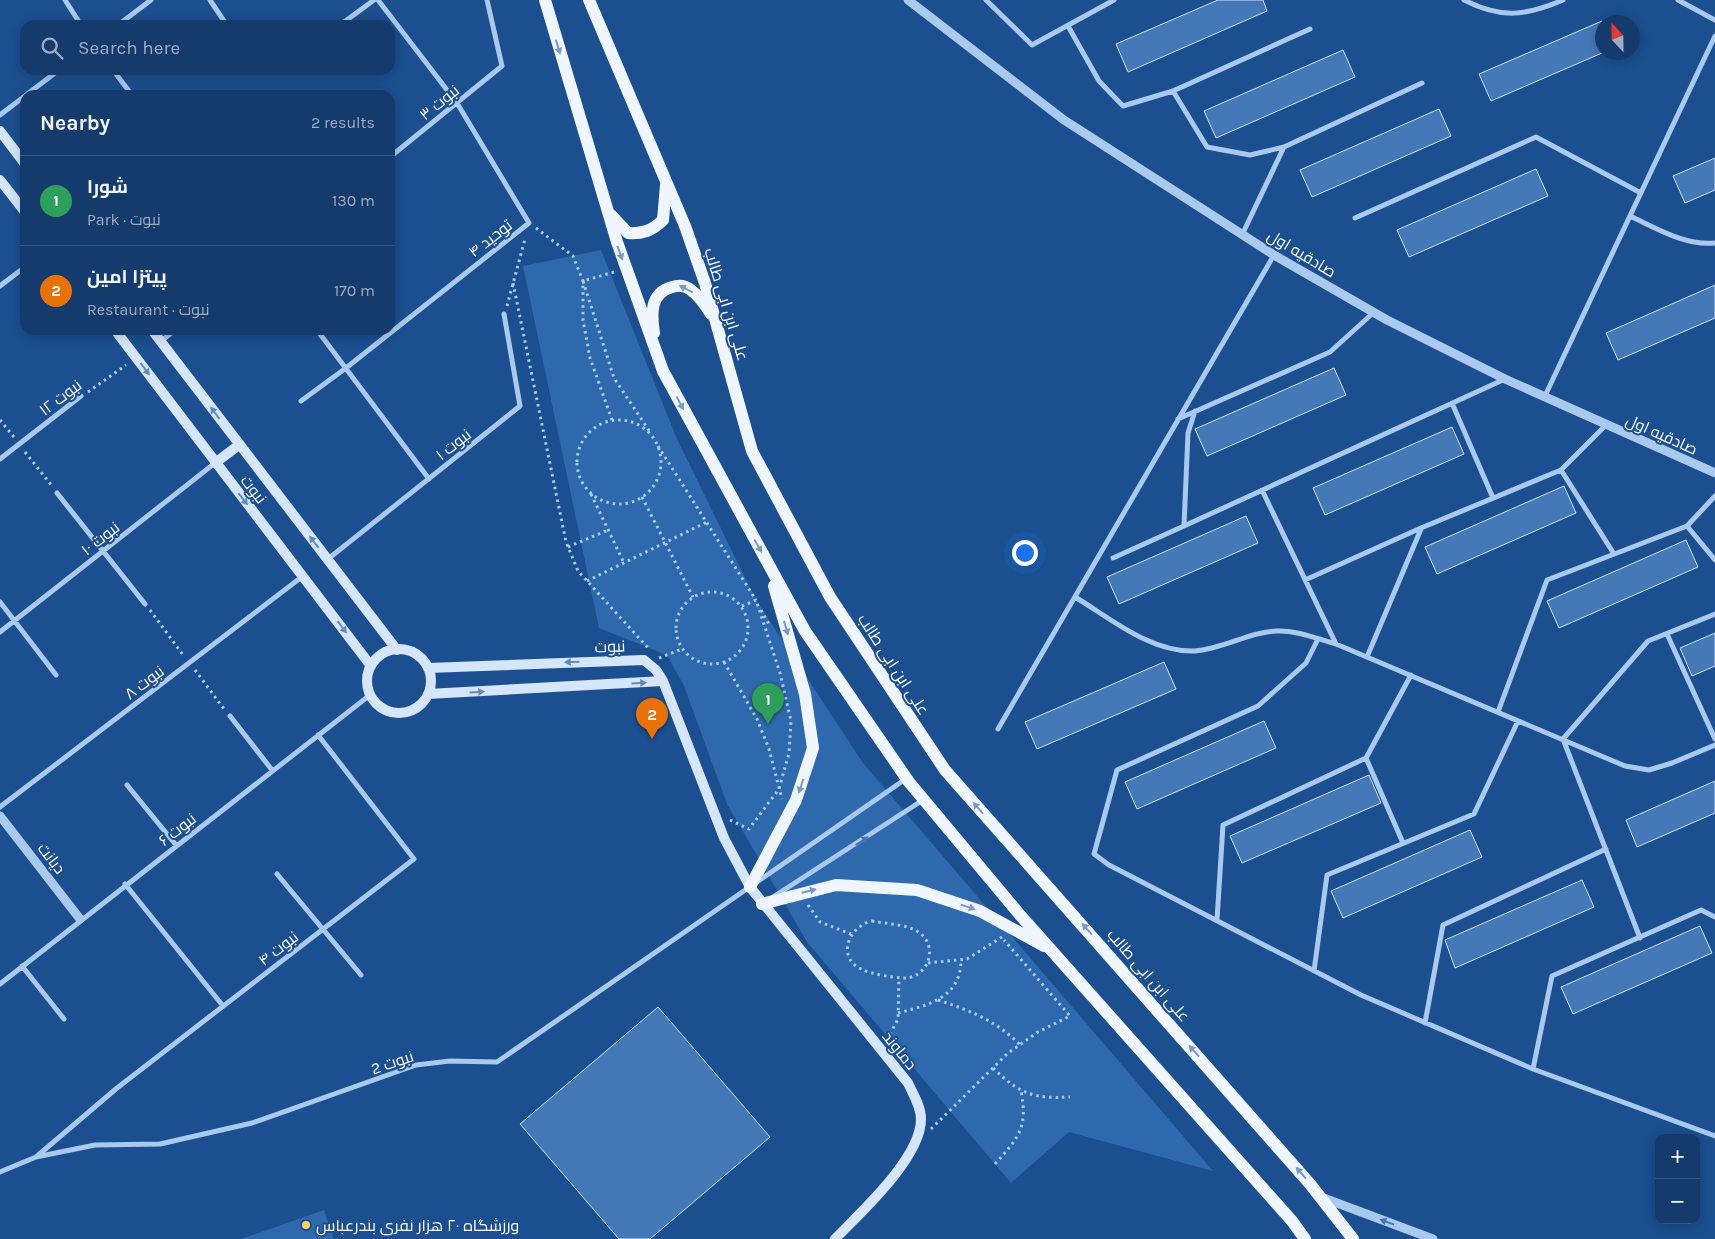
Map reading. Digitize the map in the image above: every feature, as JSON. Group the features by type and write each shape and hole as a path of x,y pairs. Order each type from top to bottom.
{"main road":[{"path":"545,0 608,212 663,371 805,631 907,778 924,799 1053,952 1306,1239"},
{"name":"علی ابن ابی طالب","path":"590,0 666,181 702,275 752,451 830,597 945,770 1320,1197 1352,1239"},
{"path":"0,131 20,157"},
{"path":"608,212 628,233 640,234 654,228 663,220 666,181"},
{"path":"1,182 20,206"},
{"path":"656,353 652,311 655,298 664,289 679,285 690,289 706,307 717,325"},
{"name":"نبوت","path":"119,335 371,666"},
{"name":"نبوت","path":"156,335 397,650"},
{"path":"215,463 239,445"},
{"path":"750,887 796,800 813,748 805,694 768,565"},
{"path":"397,650 415,654 424,661 432,682 422,704 411,711 398,713 386,710 376,704 370,695 367,680 371,666 380,656 397,650"},
{"name":"نبوت","path":"428,668 644,660 656,670 664,681 724,838 750,887"},
{"path":"428,694 664,681"},
{"path":"762,904 836,885 917,890 980,911 1053,952"},
{"name":"دماوند","path":"750,887 908,1083 919,1106 920,1125 913,1147 887,1185 835,1239"}],"street":[{"path":"65,0 78,20"},
{"path":"125,20 151,0"},
{"path":"210,0 223,20"},
{"path":"347,20 374,0"},
{"name":"توحید ۴","path":"378,0 393,20"},
{"name":"نبوت ۳","path":"395,153 502,66 486,0"},
{"name":"صادقیه اول","path":"908,0 1064,120 1274,255 1373,313 1505,379 1715,473"},
{"path":"986,0 1032,45 1114,0"},
{"path":"1464,0 1502,14 1526,13 1563,0"},
{"path":"1678,0 1715,20"},
{"name":"توحید ۴","path":"395,22 457,104 529,223 395,329"},
{"path":"1068,26 1099,80 1123,106 1173,91 1310,29"},
{"path":"1544,398 1715,36"},
{"path":"34,90 53,75"},
{"path":"117,75 128,90"},
{"path":"1173,91 1207,147 1250,156 1284,147 1422,83"},
{"path":"0,115 20,100"},
{"path":"1355,218 1536,137 1641,193"},
{"path":"1242,235 1284,147"},
{"path":"1630,216 1679,238 1704,244 1715,243"},
{"path":"998,729 1274,255"},
{"path":"0,286 20,271"},
{"path":"1178,419 1330,352 1373,313"},
{"name":"نبوت ۱","path":"328,559 520,406 504,314"},
{"path":"161,341 169,335"},
{"path":"321,335 429,479"},
{"name":"توحید ۴","path":"300,402 388,335"},
{"path":"1113,558 1505,379"},
{"name":"نبوت ۱۲","path":"0,459 81,396"},
{"path":"1452,403 1493,498"},
{"path":"1184,526 1188,433 1196,412"},
{"path":"1305,580 1421,528 1561,470 1606,425"},
{"name":"نبوت ۱۰","path":"0,632 215,463"},
{"path":"1561,470 1614,554"},
{"path":"1262,490 1336,644"},
{"path":"58,493 145,604"},
{"path":"1498,712 1547,580 1687,526 1715,496"},
{"path":"1687,526 1715,560"},
{"path":"1366,657 1421,528"},
{"name":"نبوت ۸","path":"0,807 303,576"},
{"path":"1075,596 1138,635 1160,646 1181,650 1196,651 1276,631 1298,633 1336,644 1625,766 1649,770 1672,763 1715,744"},
{"path":"0,602 56,676"},
{"path":"1563,739 1648,642 1715,614"},
{"path":"1667,634 1715,739"},
{"path":"1318,639 1306,663 1258,706 1117,770 1094,854 1109,865 1361,996 1533,1069 1715,1136"},
{"path":"1217,920 1222,825 1366,758 1410,675"},
{"name":"نبوت ۶","path":"0,984 80,919 370,695"},
{"path":"230,716 272,770"},
{"path":"1314,971 1327,875 1474,814 1518,721"},
{"name":"نبوت ۴","path":"36,1157 117,1088 414,859 318,735"},
{"path":"1563,739 1640,938"},
{"path":"1366,758 1403,843"},
{"name":"نبوت 2","path":"0,1172 36,1157 95,1145 160,1144 252,1123 416,1065 450,1061 497,1062 907,778"},
{"path":"127,785 176,845"},
{"path":"762,904 924,799"},
{"name":"دیانت","path":"0,816 80,919"},
{"path":"1424,1022 1443,925 1606,849"},
{"path":"276,874 361,975"},
{"path":"125,884 223,1006"},
{"path":"1533,1069 1552,976 1701,910 1715,917"},
{"path":"22,966 64,1019"},
{"path":"1320,1197 1433,1239"}],"path":[{"path":"504,314 529,223 573,256 583,281 614,378 756,600 774,634"},
{"path":"583,281 626,268"},
{"path":"583,281 583,320 590,358 612,420"},
{"path":"513,283 568,547 578,571 651,651"},
{"name":"نبوت ۱۲","path":"81,396 136,357"},
{"path":"0,420 58,493"},
{"path":"624,563 591,493 583,483 578,470 577,457 581,444 588,433 599,424 612,420 626,420 640,425 651,434"},
{"path":"591,493 603,500 616,504 642,497 652,487 659,475 661,460 658,446"},
{"path":"642,497 693,597"},
{"path":"587,581 707,522"},
{"path":"568,547 608,530"},
{"path":"716,592 728,596 740,607 748,624 747,636 739,652 724,662 713,665 701,663 690,658 682,649 677,639 675,627 681,610 693,597 704,593 716,592"},
{"path":"740,607 756,600"},
{"path":"727,812 730,820 749,830 779,789 789,753 791,721 780,674 756,600"},
{"path":"644,660 657,658 682,649"},
{"path":"657,658 662,665"},
{"path":"724,662 757,719 769,749 786,817"},
{"path":"803,893 809,908 820,922 851,934"},
{"path":"872,922 911,928 925,938 929,946 928,963 916,976 899,978 861,969 854,964 848,950 851,934 857,928 872,922"},
{"path":"928,963 961,960 982,950 1013,929"},
{"path":"913,1147 993,1068 1020,1045 1038,1032 1070,1016 996,931"},
{"path":"898,1013 927,1006 944,996 956,982 961,970 961,960"},
{"path":"880,1050 898,1019 899,978"},
{"path":"938,1000 978,1014 1006,1031 1020,1045"},
{"path":"993,1068 1021,1091 1043,1098 1070,1097"},
{"path":"995,1164 1022,1130 1025,1112 1021,1091"}],"shaded area":[{"path":"601,250 677,439 756,600 863,763 1213,1171 1069,1132 1011,1183 807,942 727,804 684,686 667,655 599,628 523,266"},
{"name":"ورزشگاه ۲۰ هزار نفری بندرعباس","path":"324,1210 334,1239 241,1239"}],"building":[{"path":"1218,0 1263,0 1267,11 1128,72 1116,44"},
{"path":"1595,24 1595,56 1491,101 1479,74"},
{"path":"1343,50 1355,77 1216,138 1204,111"},
{"path":"1439,109 1451,136 1312,197 1300,170"},
{"path":"1715,158 1715,190 1685,203 1673,176"},
{"path":"1536,169 1548,196 1409,257 1397,230"},
{"path":"1715,285 1715,318 1618,360 1606,333"},
{"path":"1334,368 1346,395 1207,456 1195,429"},
{"path":"1452,427 1464,454 1325,515 1313,488"},
{"path":"1564,486 1576,513 1437,574 1425,547"},
{"path":"1246,516 1258,543 1119,604 1107,577"},
{"path":"1686,540 1698,567 1559,628 1547,601"},
{"path":"1715,633 1715,666 1692,676 1680,648"},
{"path":"1164,662 1176,689 1037,749 1025,722"},
{"path":"1264,721 1276,748 1137,809 1125,782"},
{"path":"1369,775 1381,803 1242,863 1230,836"},
{"path":"1715,781 1715,813 1637,847 1626,820"},
{"path":"1470,830 1482,857 1343,918 1331,891"},
{"path":"1582,880 1594,907 1455,968 1445,940"},
{"path":"1700,926 1712,953 1573,1014 1561,987"},
{"path":"658,1007 770,1137 650,1239 619,1239 520,1124"}],"place":[{"name":"شورا","path":"768,724"},
{"name":"پیتزا امین","path":"652,739"},
{"name":"ورزشگاه ۲۰ هزار نفری بندرعباس","path":"306,1225"}]}
